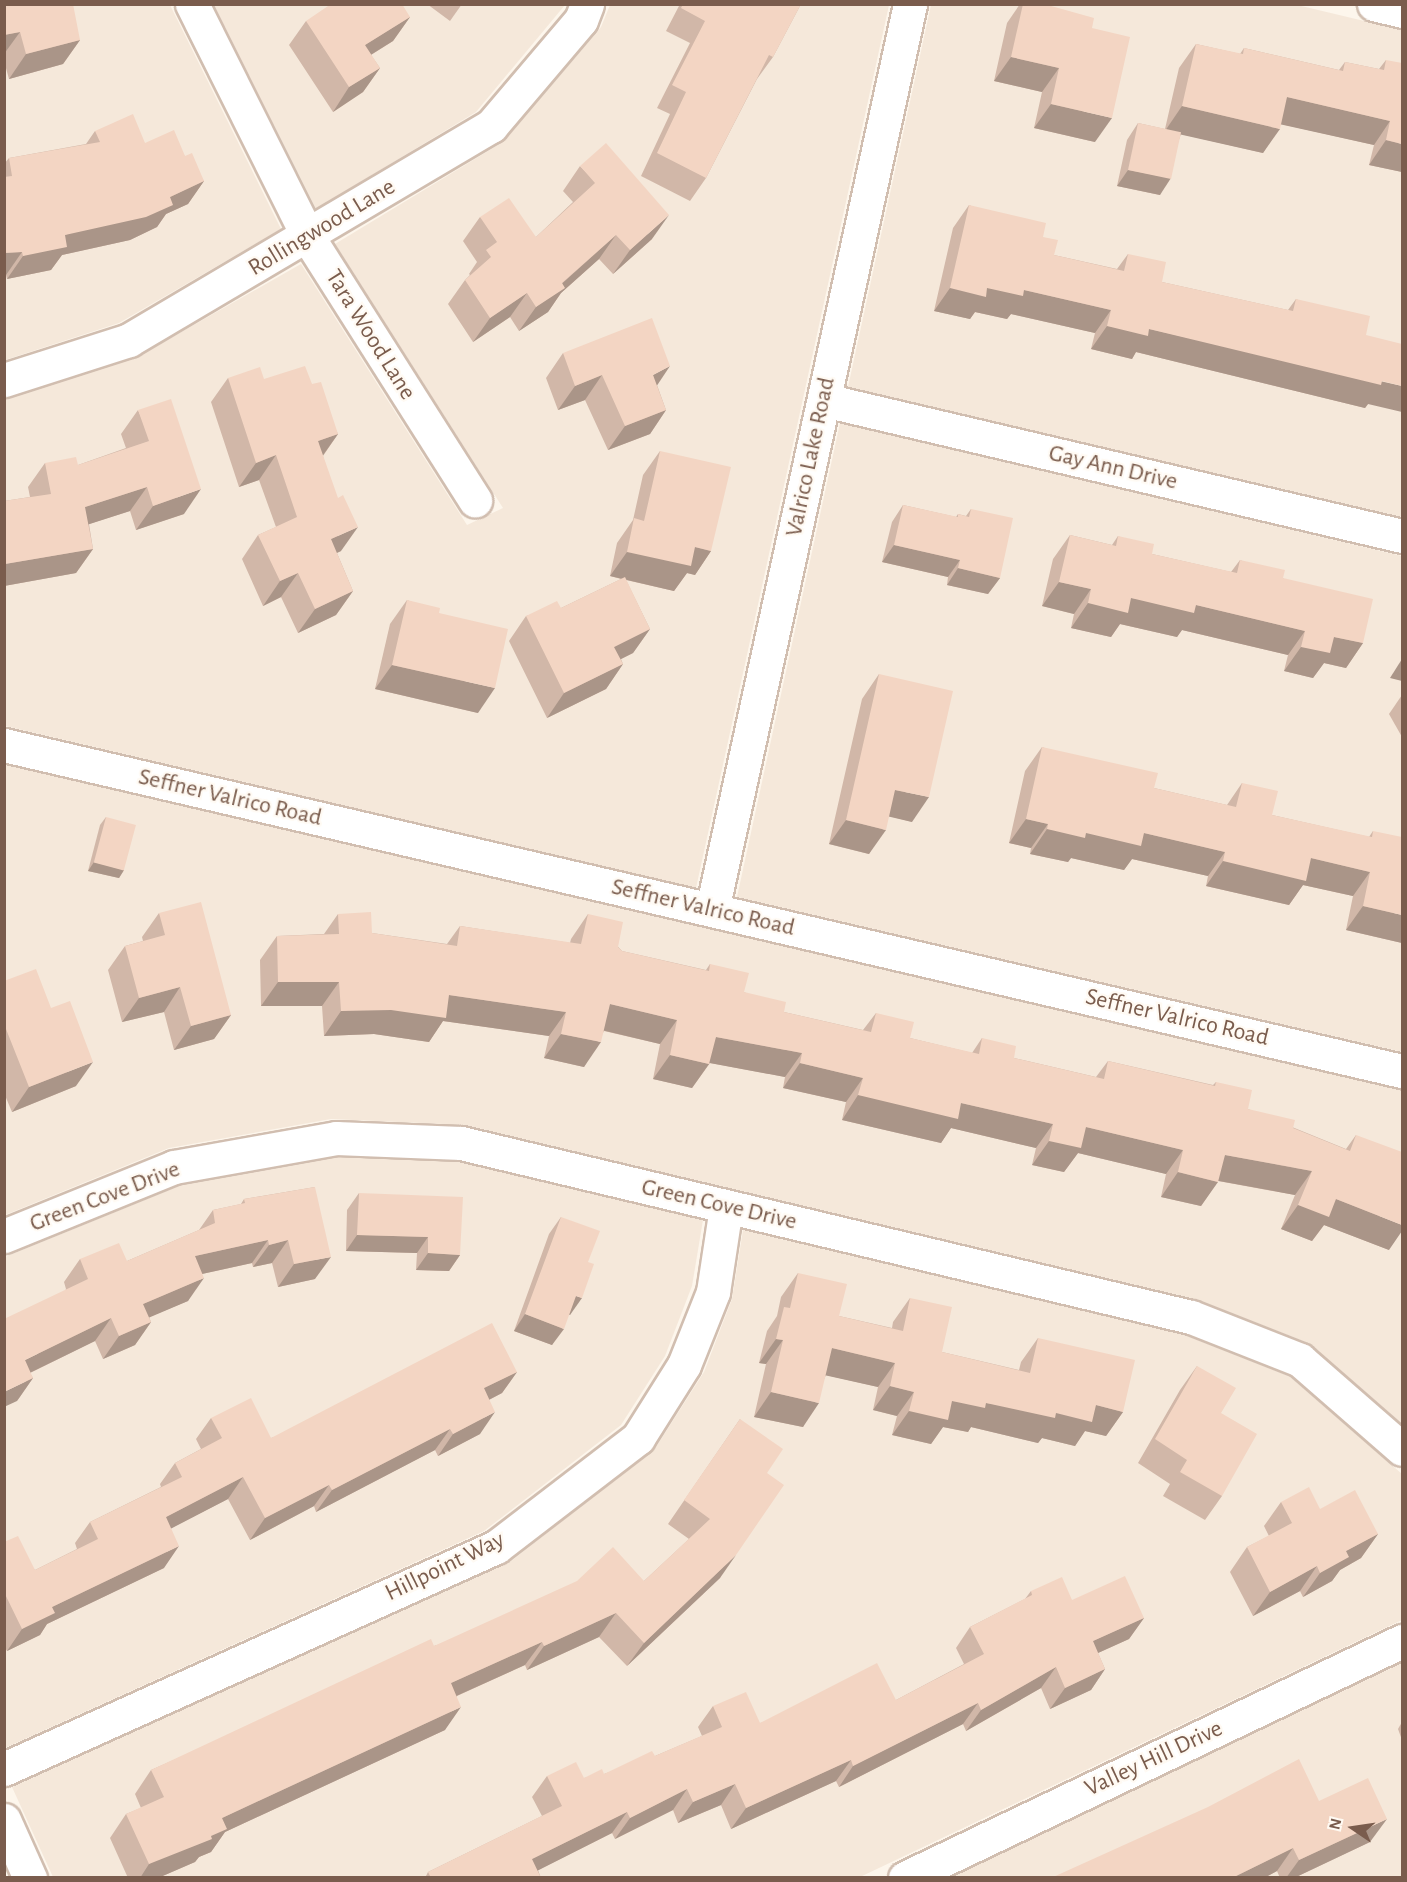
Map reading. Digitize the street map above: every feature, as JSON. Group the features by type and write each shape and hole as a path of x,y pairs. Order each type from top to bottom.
{"street":[{"name":"Tara Wood Lane","path":"192,4 308,237 475,500"},
{"name":"Rollingwood Lane","path":"4,380 129,340 308,237 491,126 581,21 587,4"},
{"name":"Valrico Lake Road","path":"712,910 910,4"},
{"path":"1374,4 1402,11"},
{"name":"Gay Ann Drive","path":"824,400 1402,536"},
{"name":"Seffner Valrico Road","path":"4,745 1402,1071"},
{"name":"Green Cove Drive","path":"4,1236 174,1167 336,1138 461,1143 1191,1317 1300,1360 1402,1449"},
{"name":"Hillpoint Way","path":"4,1769 496,1547 638,1438 684,1365 712,1292 726,1207"},
{"name":"Valley Hill Drive","path":"905,1878 1402,1641"},
{"path":"4,1820 30,1878"}],"shaded area":[{"path":"1293,4 1402,30 1402,517 848,387 931,5"},
{"path":"4,5 170,5 281,229 119,323 5,360"},
{"path":"214,5 565,5 476,112 316,209"},
{"path":"610,5 889,5 696,888 5,726 5,399 141,355 301,264 467,525 503,508 335,244 503,142 601,27"},
{"path":"840,423 1402,556 1402,1052 737,897"},
{"path":"4,764 1402,1090 1402,1424 1308,1343 1195,1299 465,1125 331,1119 169,1148 5,1215"},
{"path":"338,1156 459,1161 703,1220 692,1286 665,1356 621,1425 484,1531 5,1748 5,1257 181,1185"},
{"path":"743,1230 1185,1335 1289,1376 1402,1474 1402,1620 860,1877 53,1877 12,1787 510,1562 656,1447 704,1372 732,1299"},
{"path":"1402,1663 1402,1877 951,1877"}],"building":[{"path":"4,4 73,4 80,40 26,54 20,32 4,35"},
{"path":"331,4 402,4 410,17 365,45 380,68 349,87 306,21"},
{"path":"683,4 801,4 773,57 769,55 706,178 657,153 686,92 672,85 705,21 681,8"},
{"path":"1023,4 1044,4 1094,18 1092,28 1130,37 1112,118 1051,104 1059,68 1011,57"},
{"path":"1196,44 1243,54 1244,48 1343,71 1345,62 1384,70 1386,60 1402,63 1402,144 1386,140 1390,121 1287,97 1280,129 1182,106"},
{"path":"133,114 145,143 174,130 185,156 192,153 204,181 170,197 173,205 146,217 65,235 67,247 23,256 22,252 4,253 4,177 12,176 9,158 100,142 95,131"},
{"path":"1138,123 1181,132 1171,179 1128,170"},
{"path":"606,143 669,215 630,250 616,235 562,283 565,288 536,307 527,293 490,318 465,280 491,257 486,250 497,242 480,217 509,198 536,237 595,183 580,166"},
{"path":"969,205 1046,223 1043,237 1058,240 1054,255 1124,271 1128,254 1166,262 1162,282 1293,311 1296,299 1370,316 1366,335 1402,344 1402,386 1382,381 1381,385 1149,329 1148,336 1107,326 1111,310 1024,290 1023,296 987,288 986,297 950,288"},
{"path":"652,318 670,366 653,375 666,410 625,426 602,375 575,386 563,353"},
{"path":"305,366 312,384 321,382 338,434 318,441 338,498 343,495 358,527 331,539 353,591 315,609 298,573 280,581 258,535 297,517 276,455 256,463 228,378 260,367 264,379"},
{"path":"171,399 201,489 153,506 147,487 85,507 93,549 5,564 4,501 51,494 45,463 76,457 78,465 149,441 138,410"},
{"path":"660,451 731,467 711,551 695,547 691,566 627,552 634,518 644,521"},
{"path":"903,505 958,517 958,514 969,517 971,509 1013,518 1000,578 958,568 960,560 894,545"},
{"path":"1070,535 1116,546 1118,536 1154,544 1152,554 1237,573 1240,560 1285,570 1283,578 1373,599 1363,643 1334,637 1330,653 1301,647 1305,631 1196,605 1194,613 1131,598 1128,613 1088,603 1091,589 1059,582"},
{"path":"625,577 650,629 614,647 623,664 564,693 526,616 557,601 561,608"},
{"path":"407,600 440,608 439,613 508,629 495,688 392,665"},
{"path":"879,674 953,691 929,797 895,790 886,830 846,820"},
{"path":"1042,747 1158,773 1154,788 1236,807 1242,783 1278,791 1272,815 1372,837 1373,831 1402,837 1402,915 1363,906 1370,872 1311,858 1306,881 1223,861 1225,852 1144,833 1141,846 1086,833 1085,838 1047,829 1048,824 1026,819"},
{"path":"106,817 136,825 124,870 94,862"},
{"path":"201,902 231,1015 191,1026 180,987 139,998 125,946 165,935 159,913"},
{"path":"371,912 372,933 457,946 460,926 581,944 588,914 623,922 618,947 622,951 709,971 710,964 749,973 744,992 786,1002 784,1012 871,1032 876,1013 914,1022 910,1038 979,1054 982,1038 1016,1046 1014,1058 1104,1079 1108,1061 1215,1086 1216,1082 1252,1090 1248,1109 1295,1120 1293,1128 1350,1151 1356,1135 1402,1152 1402,1225 1336,1199 1329,1217 1298,1205 1312,1171 1225,1155 1218,1182 1178,1172 1183,1150 1086,1127 1081,1148 1049,1141 1053,1124 961,1103 958,1119 858,1095 863,1078 800,1063 802,1053 716,1037 709,1064 670,1055 677,1020 610,1004 601,1042 561,1034 566,1012 449,995 446,1018 391,1010 341,1011 339,982 278,982 277,936 339,934 338,914"},
{"path":"36,969 51,1008 70,1001 93,1062 29,1087 4,1024 4,981"},
{"path":"315,1187 331,1257 294,1264 288,1240 269,1245 268,1240 195,1256 204,1278 143,1304 151,1322 119,1336 111,1318 25,1360 33,1378 4,1392 4,1319 88,1279 80,1259 119,1243 127,1261 215,1223 213,1210 245,1203 244,1199"},
{"path":"359,1193 463,1197 460,1255 428,1253 428,1237 357,1235"},
{"path":"561,1217 600,1231 588,1262 594,1264 582,1298 576,1296 564,1329 525,1314"},
{"path":"798,1273 847,1284 839,1316 903,1331 910,1298 952,1307 942,1352 1030,1373 1038,1338 1135,1360 1123,1412 1096,1405 1092,1422 1056,1413 1055,1418 986,1403 985,1408 952,1401 948,1420 909,1411 914,1392 890,1386 895,1363 832,1348 819,1403 771,1392 783,1340 776,1339 784,1307 790,1308"},
{"path":"492,1323 517,1372 484,1388 495,1412 453,1434 450,1429 332,1490 329,1485 265,1518 243,1477 166,1517 179,1546 52,1607 55,1613 22,1629 4,1592 4,1542 18,1536 35,1570 98,1539 90,1522 182,1477 175,1463 222,1438 211,1418 251,1398 271,1438"},
{"path":"1197,1366 1236,1388 1221,1413 1257,1434 1222,1496 1180,1472 1187,1460 1155,1439"},
{"path":"740,1419 783,1449 767,1473 784,1485 736,1555 644,1643 616,1613 544,1646 542,1642 451,1683 461,1707 222,1818 227,1829 211,1836 212,1839 149,1864 126,1814 164,1797 151,1770 431,1639 434,1646 577,1581 613,1547 644,1581 710,1519 684,1500"},
{"path":"1309,1487 1320,1509 1355,1490 1378,1534 1346,1551 1349,1557 1320,1573 1317,1566 1270,1592 1247,1547 1292,1523 1281,1502"},
{"path":"1125,1576 1144,1618 1093,1641 1105,1669 1065,1688 1056,1667 981,1710 978,1703 853,1766 851,1760 746,1808 735,1784 693,1802 687,1789 630,1818 627,1812 532,1859 541,1878 431,1878 428,1872 562,1806 547,1776 576,1762 584,1778 602,1769 604,1774 652,1751 655,1756 722,1727 713,1706 746,1692 760,1723 877,1663 896,1700 984,1654 970,1627 1032,1595 1031,1591 1062,1577 1072,1600"},
{"path":"1299,1759 1319,1801 1368,1778 1387,1819 1299,1860 1293,1848 1232,1878 1190,1878 1189,1876 1185,1878 1051,1878 1208,1807"}]}
